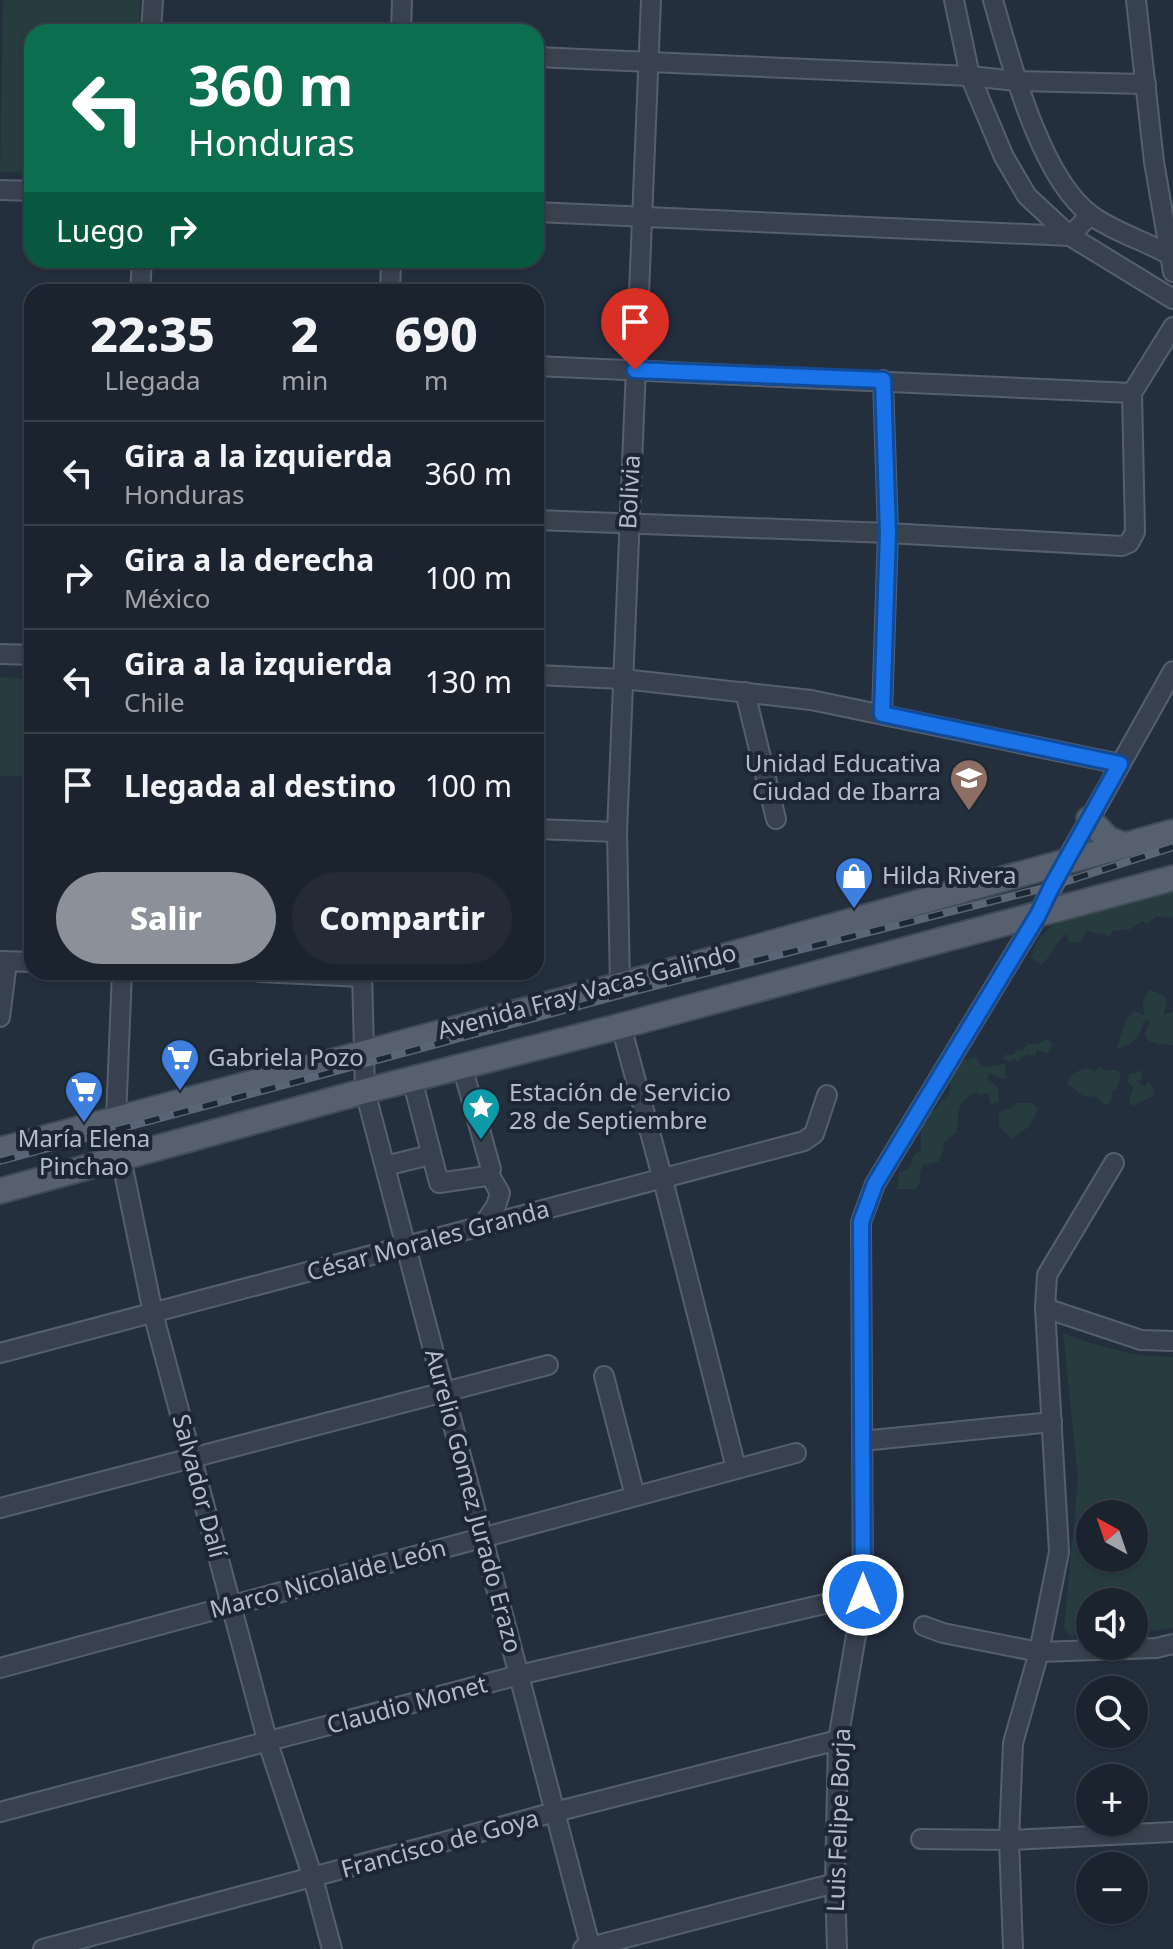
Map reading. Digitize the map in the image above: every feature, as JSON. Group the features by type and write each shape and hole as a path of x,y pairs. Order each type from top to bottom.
{"main road":[{"path":"1089,819 1108,839 1124,845"},
{"name":"Avenida Fray Vacas Galindo","path":"0,1150 620,985 1173,832"},
{"name":"Avenida Fray Vacas Galindo","path":"0,1191 365,1091 621,1026 1173,878"}],"street":[{"path":"152,24 153,0"},
{"path":"401,24 402,0"},
{"name":"Bolivia","path":"620,985 617,832 651,0"},
{"path":"954,0 970,76 1004,157 1027,196 1070,236 1173,299"},
{"path":"993,0 1016,81 1056,177 1090,215 1171,261"},
{"path":"1136,0 1171,261"},
{"path":"544,57 970,76 1016,81 1146,84"},
{"path":"0,190 24,191"},
{"path":"544,212 1070,236 1090,215"},
{"path":"544,520 888,533 1122,546 1129,543 1135,532 1132,393 1173,327"},
{"path":"544,366 1132,393"},
{"path":"882,714 888,533 883,380"},
{"path":"0,654 24,655"},
{"name":"Luis Felipe Borja","path":"837,1949 838,1740 863,1595 861,1222 875,1184 1038,915 1172,673"},
{"path":"544,675 623,679 811,700 1120,764"},
{"path":"745,692 776,819"},
{"path":"544,829 617,832"},
{"path":"0,1017 3,961 24,962"},
{"name":"Salvador Dalí","path":"122,980 116,1119 153,1313 268,1743 313,1878 332,1949"},
{"name":"Aurelio Gomez Jurado Erazo","path":"362,980 365,1091 588,1948"},
{"path":"621,1026 736,1468"},
{"path":"462,1066 491,1169 489,1174 500,1193 496,1206 481,1228"},
{"path":"412,1079 439,1183 489,1174"},
{"name":"César Morales Granda","path":"0,1353 804,1141 814,1134 827,1095"},
{"path":"385,1166 430,1155"},
{"path":"1013,1949 1009,1840 1013,1743 1039,1652 1059,1552 1045,1308 1047,1275 1114,1163"},
{"path":"1045,1308 1141,1340 1173,1341"},
{"path":"0,1508 548,1365"},
{"path":"604,1376 635,1496"},
{"path":"862,1441 1052,1422"},
{"name":"Marco Nicolalde León","path":"0,1668 796,1453"},
{"name":"Claudio Monet","path":"0,1812 519,1675 863,1595"},
{"path":"924,1626 943,1633 1039,1652 1156,1648 1173,1644"},
{"name":"Francisco de Goya","path":"43,1949 838,1740"},
{"path":"921,1839 1009,1840 1173,1832"},
{"path":"588,1948 835,1883"}],"green space":[{"path":"3,0 140,0 139,24 24,24 24,173 0,172"},
{"path":"0,677 24,678 24,777 0,776"},
{"path":"1173,885 1173,918 1157,916 1147,924 1142,921 1131,929 1112,931 1110,936 1087,930 1081,943 1069,942 1066,934 1041,965 1031,957 1043,934 1064,918 1167,892"},
{"path":"1149,990 1167,999 1164,1015 1173,1011 1173,1045 1147,1040 1148,1019 1143,1022 1134,1040 1117,1048 1125,1022 1134,1011 1144,1015 1143,1002"},
{"path":"1045,1040 1053,1045 1047,1053 1037,1050 1035,1056 1027,1054 1017,1062 1014,1057 1012,1062 1003,1059 1018,1049 1021,1051 1028,1044"},
{"path":"976,1057 982,1067 1005,1064 1006,1078 1001,1079 991,1073 987,1078 998,1088 999,1101 991,1105 988,1093 980,1095 976,1092 964,1100 959,1109 957,1132 943,1143 939,1161 923,1165 916,1189 897,1189 899,1173 910,1167 913,1157 921,1149 921,1123 948,1095 951,1088 949,1075 964,1060"},
{"path":"1099,1066 1121,1074 1117,1088 1112,1092 1111,1102 1105,1105 1097,1097 1083,1096 1067,1083 1076,1072 1090,1068 1095,1072"},
{"path":"1139,1069 1143,1078 1140,1084 1145,1087 1148,1082 1155,1089 1153,1096 1133,1106 1129,1102 1133,1087 1128,1081 1129,1074"},
{"path":"1016,1103 1032,1103 1038,1109 1030,1126 1011,1139 999,1126 999,1112"},
{"path":"1063,1333 1117,1350 1173,1357 1173,1628 1148,1631 1148,1588 1076,1588 1076,1636 1070,1636 1064,1628 1078,1478"}],"railway":[{"path":"0,1161 627,993 1052,886 1173,847"}],"place":[{"name":"Unidad Educativa Ciudad de Ibarra","path":"969,812"},
{"name":"Hilda Rivera","path":"854,910"},
{"name":"Gabriela Pozo","path":"180,1092"},
{"name":"María Elena Pinchao","path":"84,1124"},
{"name":"Estación de Servicio 28 de Septiembre","path":"481,1141"}],"route":[{"path":"635,370 883,380 888,533 882,714 1120,764 1038,915 875,1184 861,1222 863,1595"}]}
